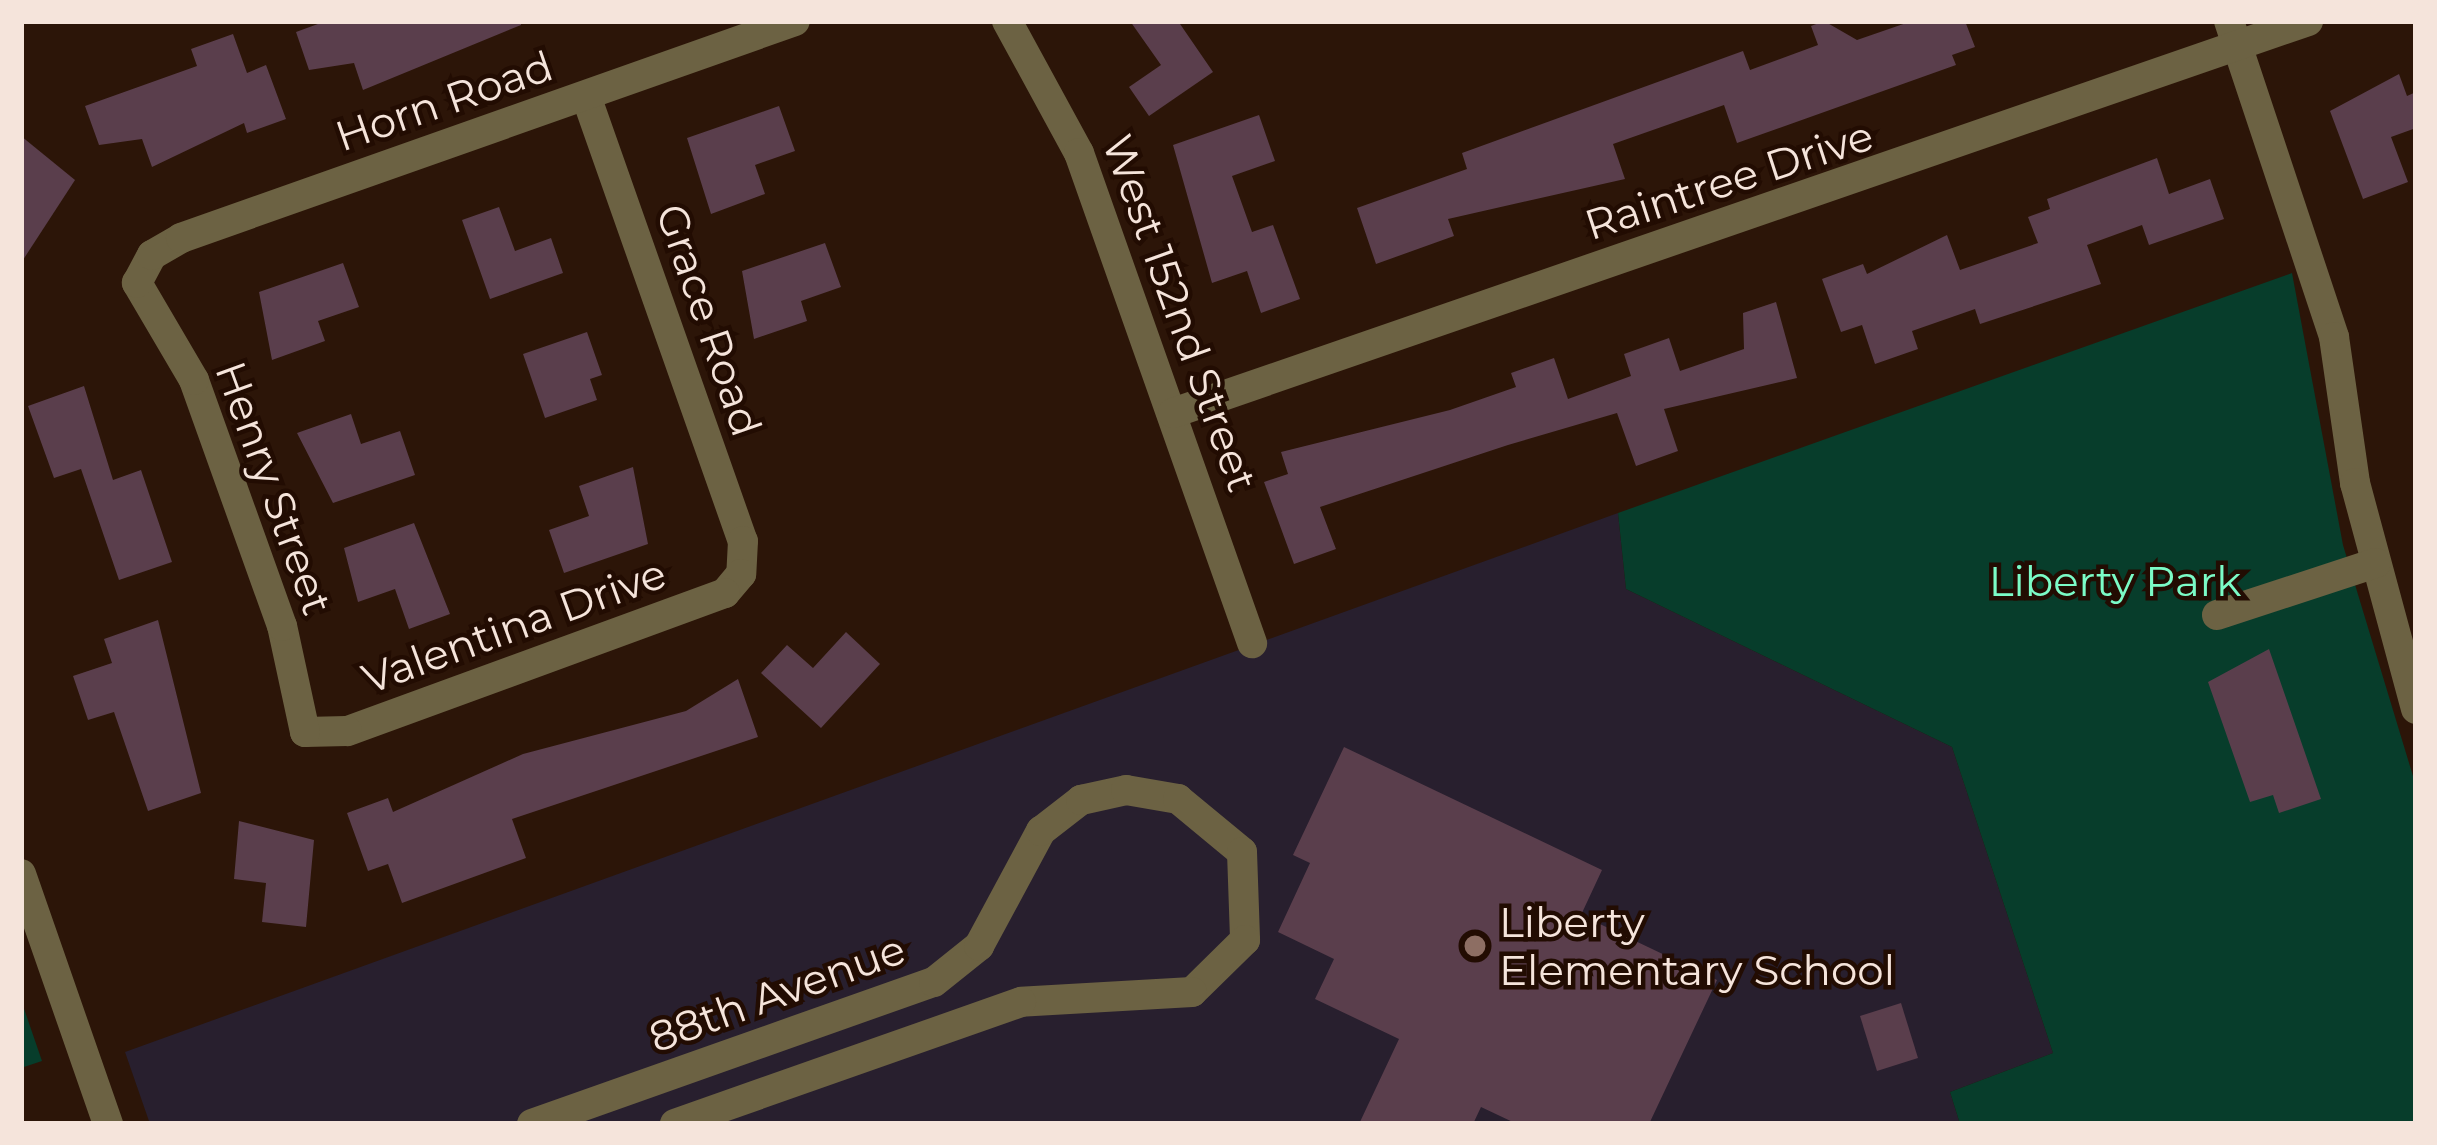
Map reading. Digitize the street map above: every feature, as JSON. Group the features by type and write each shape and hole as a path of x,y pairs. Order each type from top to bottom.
{"street":[{"name":"Horn Road","path":"137,283 152,255 182,238 795,21"},
{"name":"Raintree Drive","path":"1173,413 2233,34 2308,21"},
{"name":"West 152nd Street","path":"1015,24 1079,153 1252,643"},
{"path":"2233,34 2334,338 2376,563 2416,710"},
{"name":"Grace Road","path":"586,96 743,541 741,574"},
{"name":"Henry Street","path":"137,283 194,380 282,626 305,732"},
{"path":"2217,615 2376,563"},
{"name":"Valentina Drive","path":"305,732 347,731 725,593 741,574"},
{"name":"88th Avenue","path":"532,1124 934,982 979,946 1041,831 1081,800 1126,790 1178,799 1242,852 1246,940 1192,992 1021,1002 675,1124"},
{"path":"21,874 108,1124"}],"shaded area":[{"path":"1618,513 1626,589 1952,747 2053,1053 1950,1092 1960,1124 150,1124 125,1052"}],"green space":[{"name":"Liberty Park","path":"2292,273 2343,545 2416,786 2416,1124 1960,1124 1950,1092 2053,1053 1952,747 1626,589 1618,513"},
{"path":"21,1000 42,1061 21,1068"}],"building":[{"path":"326,21 521,21 521,25 363,90 354,63 309,70 296,32"},
{"path":"1130,21 1178,21 1213,72 1149,116 1129,87 1161,65"},
{"path":"1824,21 1857,40 1912,21 1965,21 1975,47 1952,55 1956,65 1737,143 1724,105 1613,144 1625,179 1448,219 1454,236 1376,264 1357,208 1467,169 1462,153 1743,51 1750,70 1818,45 1811,26"},
{"path":"233,34 247,73 266,65 286,119 247,133 244,123 152,167 142,139 99,145 85,106 197,66 191,49"},
{"path":"2399,74 2407,96 2416,92 2416,128 2391,137 2408,182 2363,199 2330,111"},
{"path":"779,106 795,151 755,165 765,194 711,214 687,138"},
{"path":"1259,115 1275,161 1232,176 1252,232 1273,225 1300,299 1261,313 1247,271 1212,283 1173,145"},
{"path":"21,136 75,180 21,263"},
{"path":"2157,158 2169,194 2210,179 2224,219 2149,245 2142,225 2087,245 2101,284 1980,324 1975,309 1912,331 1918,349 1875,364 1862,325 1841,332 1822,279 1863,264 1867,274 1947,235 1960,270 2038,243 2028,217 2050,209 2047,199"},
{"path":"499,207 515,251 551,238 563,273 490,299 462,220"},
{"path":"825,243 841,287 801,301 807,321 754,339 742,271"},
{"path":"343,263 359,307 318,321 325,341 272,360 259,292"},
{"path":"1776,302 1797,378 1664,409 1678,451 1636,466 1617,413 1508,445 1320,507 1336,549 1294,564 1264,482 1288,474 1281,452 1450,410 1516,387 1511,373 1554,358 1568,399 1631,376 1624,354 1669,338 1680,371 1744,349 1743,313"},
{"path":"587,332 602,375 590,379 597,400 545,418 523,354"},
{"path":"84,386 113,480 141,470 172,562 119,580 81,469 54,478 28,406"},
{"path":"351,414 361,444 400,431 415,475 333,503 297,433"},
{"path":"633,467 648,544 564,573 549,530 589,516 579,486"},
{"path":"414,523 450,614 409,629 395,589 358,602 344,548"},
{"path":"158,620 201,793 148,811 114,712 88,720 73,676 112,663 104,639"},
{"path":"846,632 880,664 821,728 761,673 787,645 813,668"},
{"path":"2269,649 2321,799 2279,813 2273,795 2250,802 2208,682"},
{"path":"738,679 758,737 512,819 526,858 402,903 388,864 368,871 347,813 388,798 393,812 523,754 686,711"},
{"name":"Liberty Elementary School","path":"1344,747 1602,870 1581,915 1717,980 1649,1124 1517,1124 1481,1107 1473,1124 1359,1124 1399,1039 1315,999 1334,959 1278,932 1310,863 1293,855"},
{"path":"239,821 314,840 306,927 262,922 266,883 234,879"},
{"path":"1901,1003 1918,1058 1877,1071 1860,1016"}],"place":[{"name":"Liberty Elementary School","path":"1475,946"}]}
